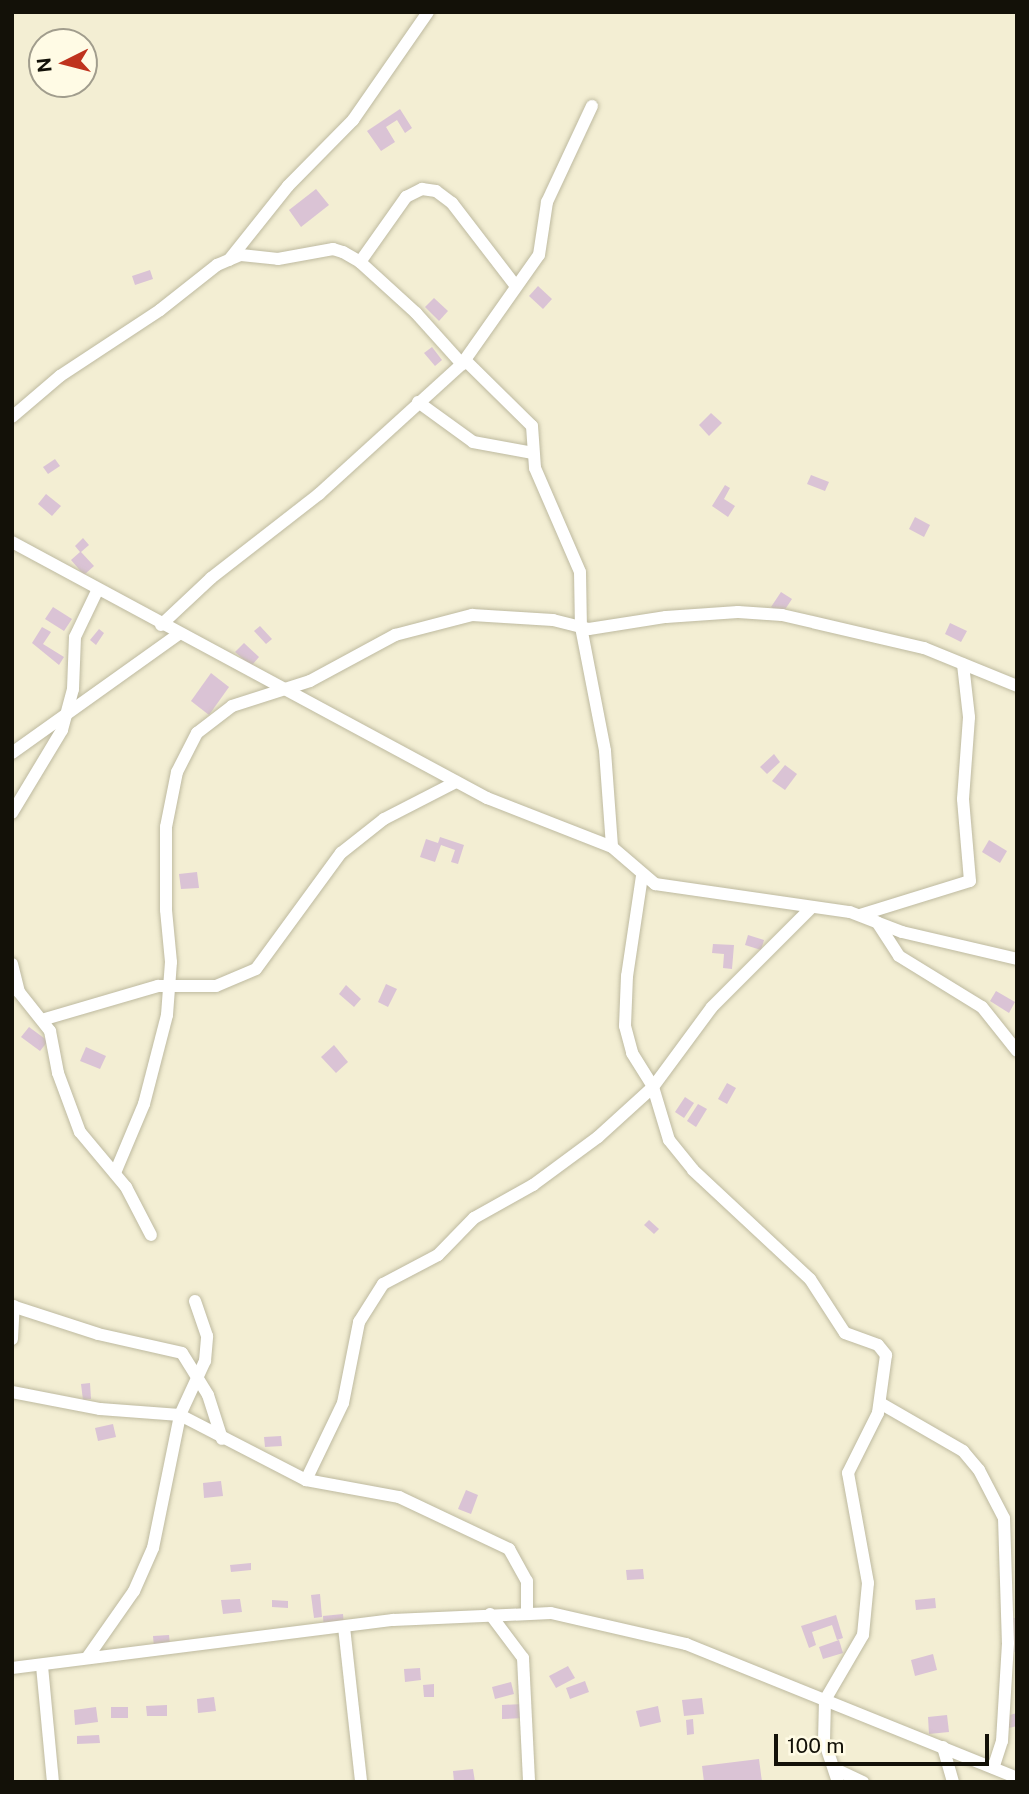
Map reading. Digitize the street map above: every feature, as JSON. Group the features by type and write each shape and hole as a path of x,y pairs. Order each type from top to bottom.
{"street":[{"path":"228,260 288,186 353,120 428,12"},
{"path":"161,625 211,578 319,494 464,362 515,285 539,255 547,202 592,106"},
{"path":"360,262 405,197 429,190 452,203 515,285"},
{"path":"12,417 18,404 228,260 242,255 302,257 333,249 360,262 532,426 536,439 533,453 541,484 580,572 581,627 606,751 612,847"},
{"path":"418,402 473,442 533,453"},
{"path":"12,542 97,592 456,782 519,813 612,847 642,876 666,888 860,915 902,932 1017,959"},
{"path":"12,813 45,763 68,713 75,637 97,592"},
{"path":"115,1173 144,1104 171,986 166,827 185,748 232,706 285,690 396,635 463,616 553,620 581,627 726,613 782,615 873,633 1017,685"},
{"path":"12,753 179,634"},
{"path":"860,915 970,881 962,799 970,717 963,664"},
{"path":"45,1019 171,986 216,986 256,969 341,853 384,819 456,782"},
{"path":"642,876 624,1013 632,1053 653,1087 665,1130 681,1157 810,1279 845,1333 885,1352 880,1404 848,1473 868,1583 866,1618 855,1653 825,1700 824,1740 837,1776 863,1782"},
{"path":"306,1480 343,1403 359,1322 383,1284 431,1260 474,1218 561,1166 653,1087 712,1007 810,909"},
{"path":"877,922 899,956 982,1007 1017,1051"},
{"path":"12,964 19,992 45,1019 66,1101 80,1132 115,1173 151,1235"},
{"path":"87,1658 134,1591 146,1565 180,1415 199,1378 207,1336 195,1301"},
{"path":"12,1339 13,1306 98,1334 178,1351 191,1362 199,1378 222,1440"},
{"path":"12,1392 100,1409 180,1415 222,1440 306,1480 399,1497 509,1549 527,1581 527,1611"},
{"path":"880,1404 963,1451 979,1470 1006,1528 1013,1602 1002,1741 993,1768"},
{"path":"12,1668 344,1627 527,1611 686,1644 1017,1778"},
{"path":"491,1614 522,1654 529,1782"},
{"path":"344,1627 361,1782"},
{"path":"42,1665 53,1782"},
{"path":"943,1747 953,1782"}],"building":[{"path":"400,109 412,128 405,133 397,120 386,127 395,142 381,151 367,131"},
{"path":"316,189 329,205 301,227 289,210"},
{"path":"150,270 153,279 135,285 132,276"},
{"path":"538,286 552,299 543,309 529,296"},
{"path":"434,298 448,311 439,321 425,307"},
{"path":"432,347 442,360 435,366 424,353"},
{"path":"711,413 722,423 709,436 699,425"},
{"path":"55,459 60,466 48,474 43,467"},
{"path":"811,475 829,482 825,491 807,484"},
{"path":"725,485 730,488 724,499 735,506 728,517 712,506"},
{"path":"46,494 61,506 52,516 38,504"},
{"path":"915,517 930,525 924,537 909,529"},
{"path":"83,538 89,545 81,552 94,566 84,575 71,560 80,552 75,546"},
{"path":"781,592 792,599 782,614 771,607"},
{"path":"53,607 72,619 64,631 45,619"},
{"path":"950,623 967,631 961,642 945,634"},
{"path":"260,626 272,639 266,644 254,631"},
{"path":"42,627 51,632 43,644 64,657 59,665 32,643"},
{"path":"99,629 104,633 96,645 90,640"},
{"path":"244,643 259,657 251,666 235,652"},
{"path":"211,673 229,687 209,715 191,701"},
{"path":"774,754 780,762 767,774 760,767"},
{"path":"785,765 797,774 785,790 772,781"},
{"path":"440,837 464,845 458,864 451,862 455,850 441,845 435,862 420,857 426,839 438,843"},
{"path":"989,840 1007,851 1000,863 982,852"},
{"path":"197,872 199,888 181,889 179,874"},
{"path":"748,935 764,940 761,950 745,945"},
{"path":"713,944 734,945 732,969 723,968 724,954 712,953"},
{"path":"386,984 397,989 388,1007 378,1002"},
{"path":"346,985 361,999 354,1007 339,994"},
{"path":"996,991 1015,1002 1009,1013 990,1001"},
{"path":"29,1027 48,1041 40,1051 21,1037"},
{"path":"334,1045 348,1062 336,1073 321,1057"},
{"path":"86,1047 106,1056 100,1069 80,1061"},
{"path":"727,1083 736,1088 727,1104 718,1099"},
{"path":"685,1097 694,1103 684,1118 675,1112"},
{"path":"698,1104 707,1109 696,1127 687,1121"},
{"path":"649,1220 659,1229 654,1234 644,1225"},
{"path":"90,1383 91,1399 83,1400 81,1384"},
{"path":"113,1424 116,1437 98,1441 95,1428"},
{"path":"281,1436 282,1446 265,1447 264,1437"},
{"path":"221,1481 223,1496 204,1498 203,1483"},
{"path":"466,1490 478,1495 471,1514 458,1509"},
{"path":"251,1563 251,1570 231,1572 230,1565"},
{"path":"643,1569 644,1579 627,1580 626,1570"},
{"path":"320,1594 322,1617 314,1618 311,1595"},
{"path":"935,1598 936,1608 916,1610 915,1600"},
{"path":"240,1599 242,1612 223,1614 221,1600"},
{"path":"272,1600 288,1601 288,1608 272,1607"},
{"path":"343,1614 344,1626 324,1629 323,1616"},
{"path":"836,1615 843,1638 837,1640 832,1625 812,1632 816,1645 809,1648 801,1626"},
{"path":"1013,1618 1017,1618 1017,1652 1014,1652"},
{"path":"169,1635 170,1645 154,1647 153,1636"},
{"path":"839,1640 843,1653 823,1659 819,1647"},
{"path":"933,1654 937,1670 915,1676 911,1660"},
{"path":"568,1666 575,1678 556,1688 549,1676"},
{"path":"420,1668 421,1680 405,1682 404,1669"},
{"path":"585,1681 589,1692 570,1699 566,1688"},
{"path":"511,1682 514,1694 495,1699 492,1687"},
{"path":"434,1684 434,1697 424,1697 423,1685"},
{"path":"214,1697 216,1711 198,1713 197,1699"},
{"path":"702,1698 704,1714 684,1716 682,1700"},
{"path":"523,1704 524,1718 502,1719 502,1705"},
{"path":"167,1705 167,1716 147,1716 146,1706"},
{"path":"658,1706 661,1722 640,1727 636,1711"},
{"path":"96,1707 98,1722 75,1725 74,1710"},
{"path":"111,1707 128,1707 128,1718 111,1718"},
{"path":"1017,1713 1017,1726 1009,1728 1006,1716"},
{"path":"947,1715 949,1732 929,1734 928,1717"},
{"path":"693,1719 694,1734 687,1735 686,1720"},
{"path":"99,1735 100,1743 77,1744 77,1736"},
{"path":"759,1759 762,1782 704,1782 702,1766"},
{"path":"473,1769 475,1782 454,1782 453,1771"}]}
